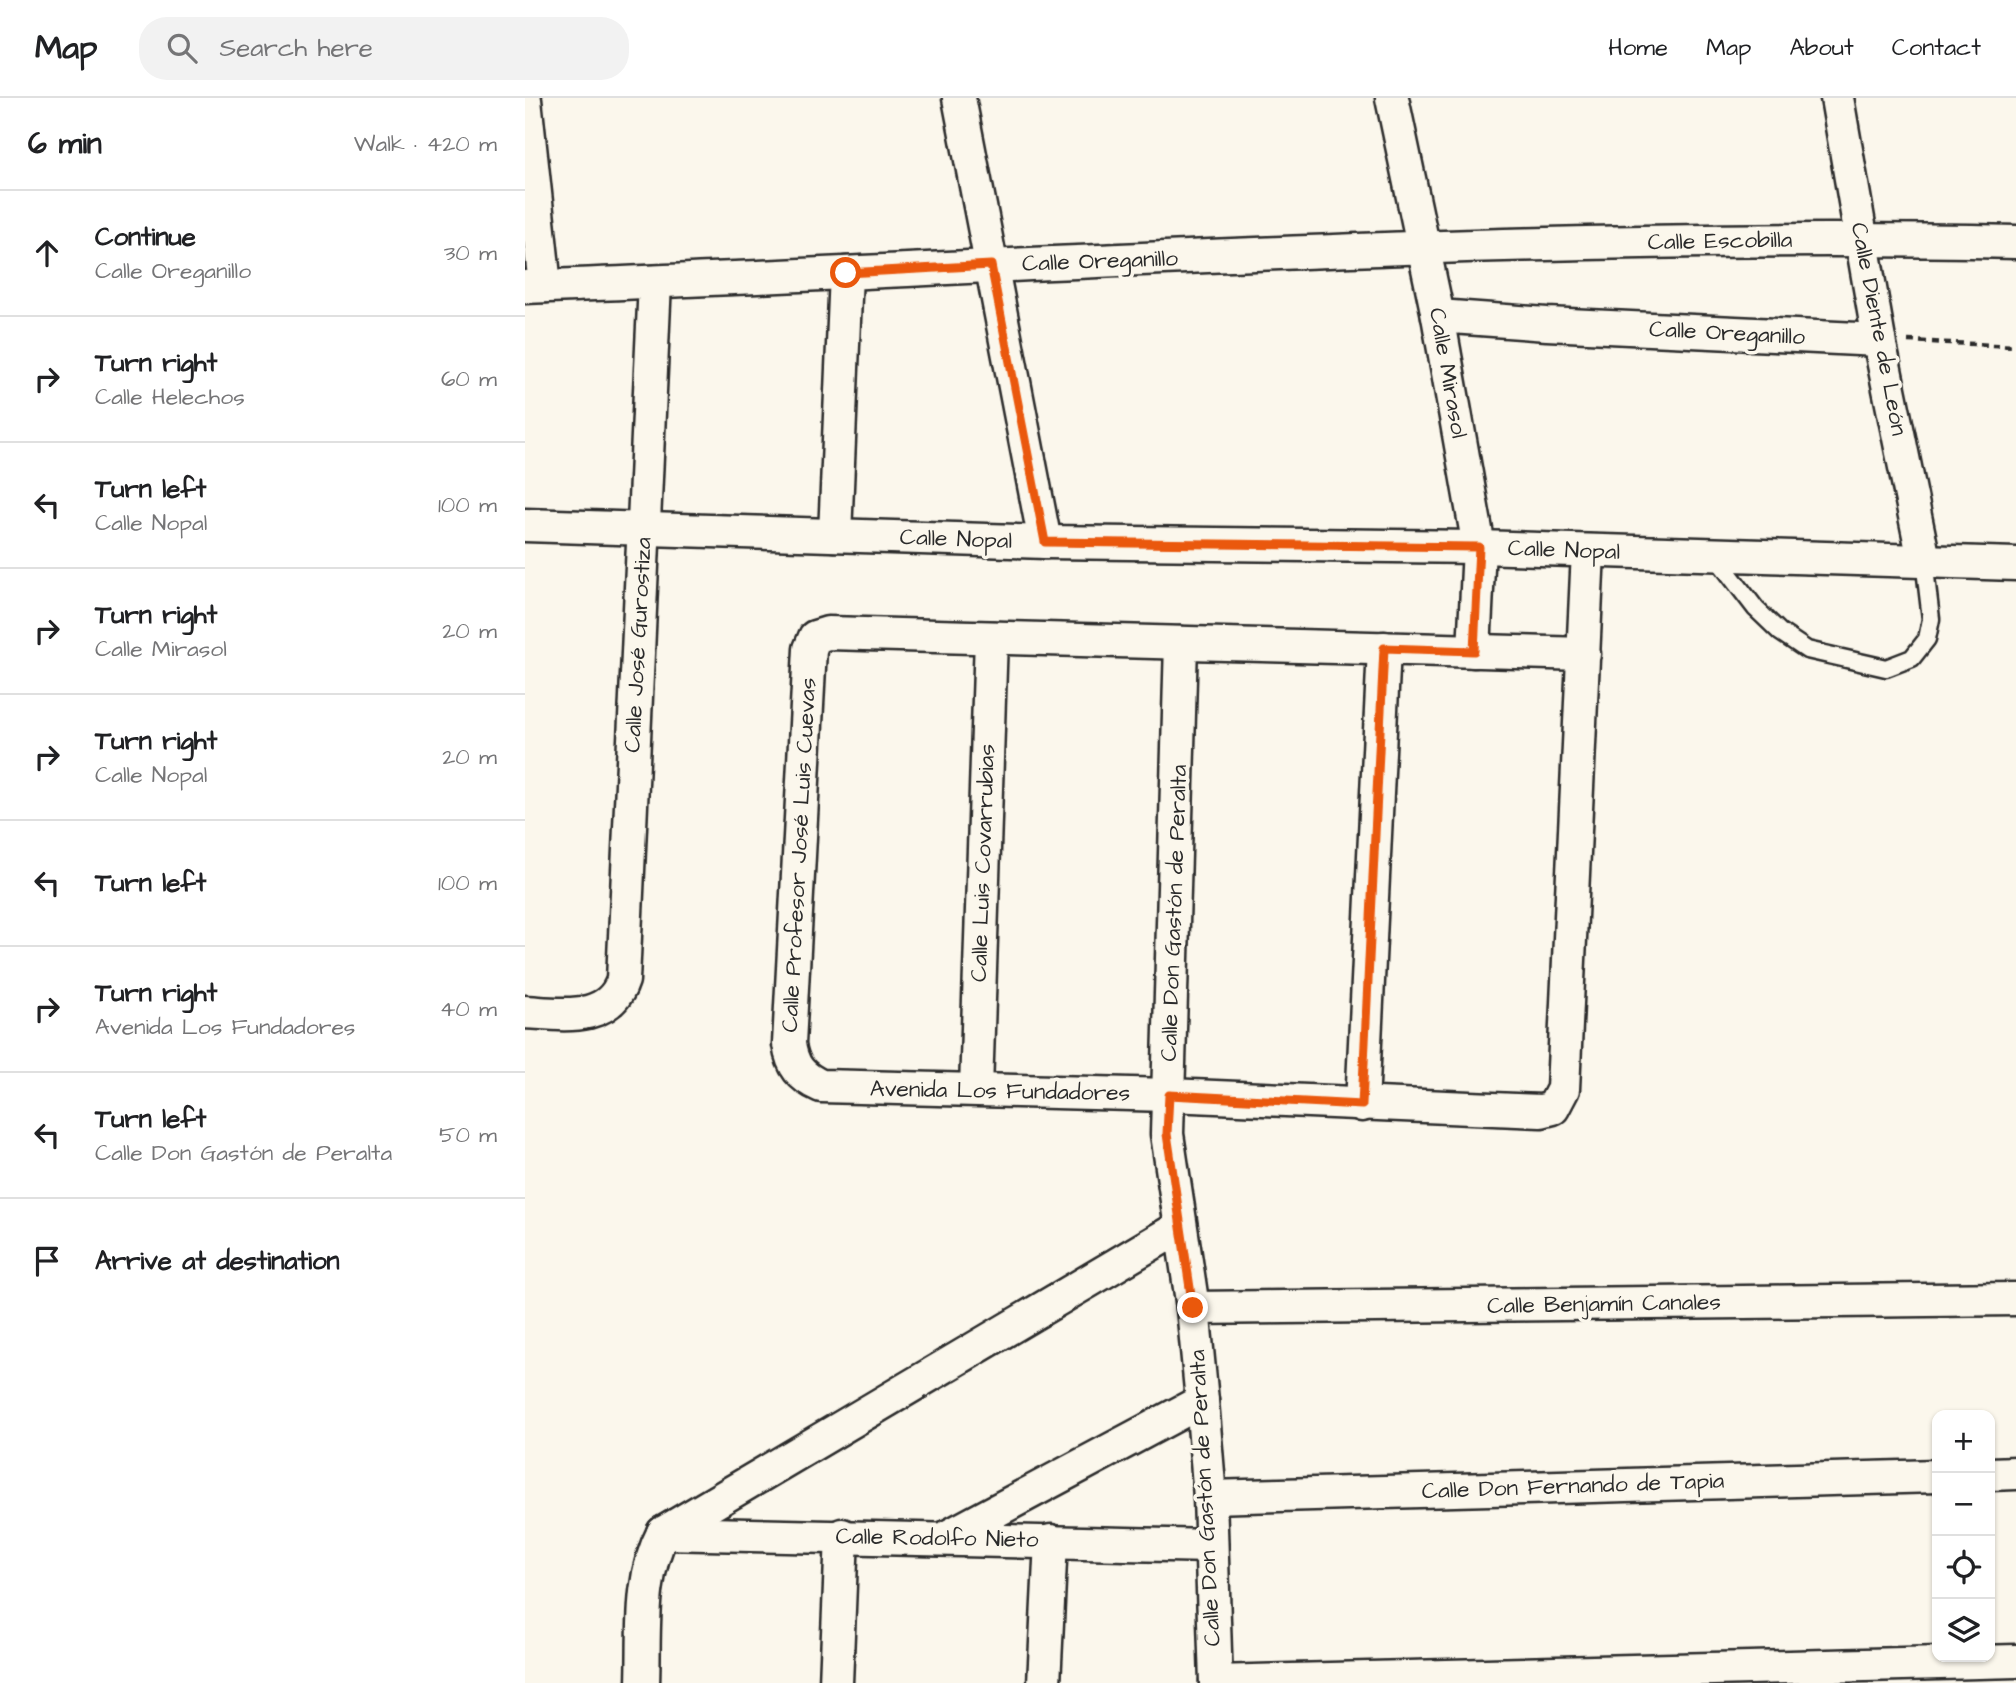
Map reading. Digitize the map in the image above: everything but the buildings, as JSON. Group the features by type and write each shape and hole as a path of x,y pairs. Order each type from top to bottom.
{"street":[{"path":"959,98 1045,542"},
{"name":"Calle Mirasol","path":"1392,98 1438,316 1479,547 1474,651"},
{"name":"Calle Diente de León","path":"1837,98 1879,340 1924,560"},
{"path":"525,100 535,286"},
{"name":"Calle Escobilla","path":"1423,247 1861,239 2016,242"},
{"name":"Calle Oreganillo","path":"535,286 1423,247"},
{"path":"835,535 846,273"},
{"name":"Calle José Gurostiza","path":"525,1012 594,1012 609,1004 618,994 623,980 655,282"},
{"name":"Calle Oreganillo","path":"1438,316 1879,340"},
{"name":"Calle Nopal","path":"525,525 1045,542 1479,547 1716,557 2016,564"},
{"path":"991,638 1584,654 1588,551"},
{"name":"Calle Profesor José Luis Cuevas","path":"799,1072 791,1059 789,1044 810,649 815,636 828,633 991,638"},
{"name":"Calle Luis Covarrubias","path":"975,1089 991,638"},
{"name":"Calle Don Gastón de Peralta","path":"1181,643 1167,1134 1193,1308 1202,1402 1210,1497 1216,1682"},
{"path":"1362,1105 1384,648"},
{"name":"Avenida Los Fundadores","path":"799,1072 821,1086 1169,1095 1541,1111 1553,1108 1563,1089 1584,654"},
{"path":"643,1683 647,1578 655,1549 663,1533 1180,1227"},
{"name":"Calle Benjamín Canales","path":"1193,1308 2016,1299"},
{"path":"944,1538 1202,1402"},
{"path":"1995,1474 2016,1473"},
{"name":"Calle Don Fernando de Tapia","path":"1210,1497 1932,1476"},
{"name":"Calle Rodolfo Nieto","path":"663,1533 842,1535 1212,1546"},
{"path":"836,1683 842,1535"},
{"path":"1044,1683 1051,1541"},
{"path":"1216,1682 2016,1661"}],"lane":[{"path":"1716,557 1756,610 1780,632 1807,650 1886,668 1912,658 1927,639 1931,619 1924,560"}],"path":[{"path":"1879,340 2016,346"}],"route":[{"path":"846,273 991,265 1045,542 1479,547 1474,651 1384,648 1362,1105 1169,1095 1167,1134 1193,1308"}]}
